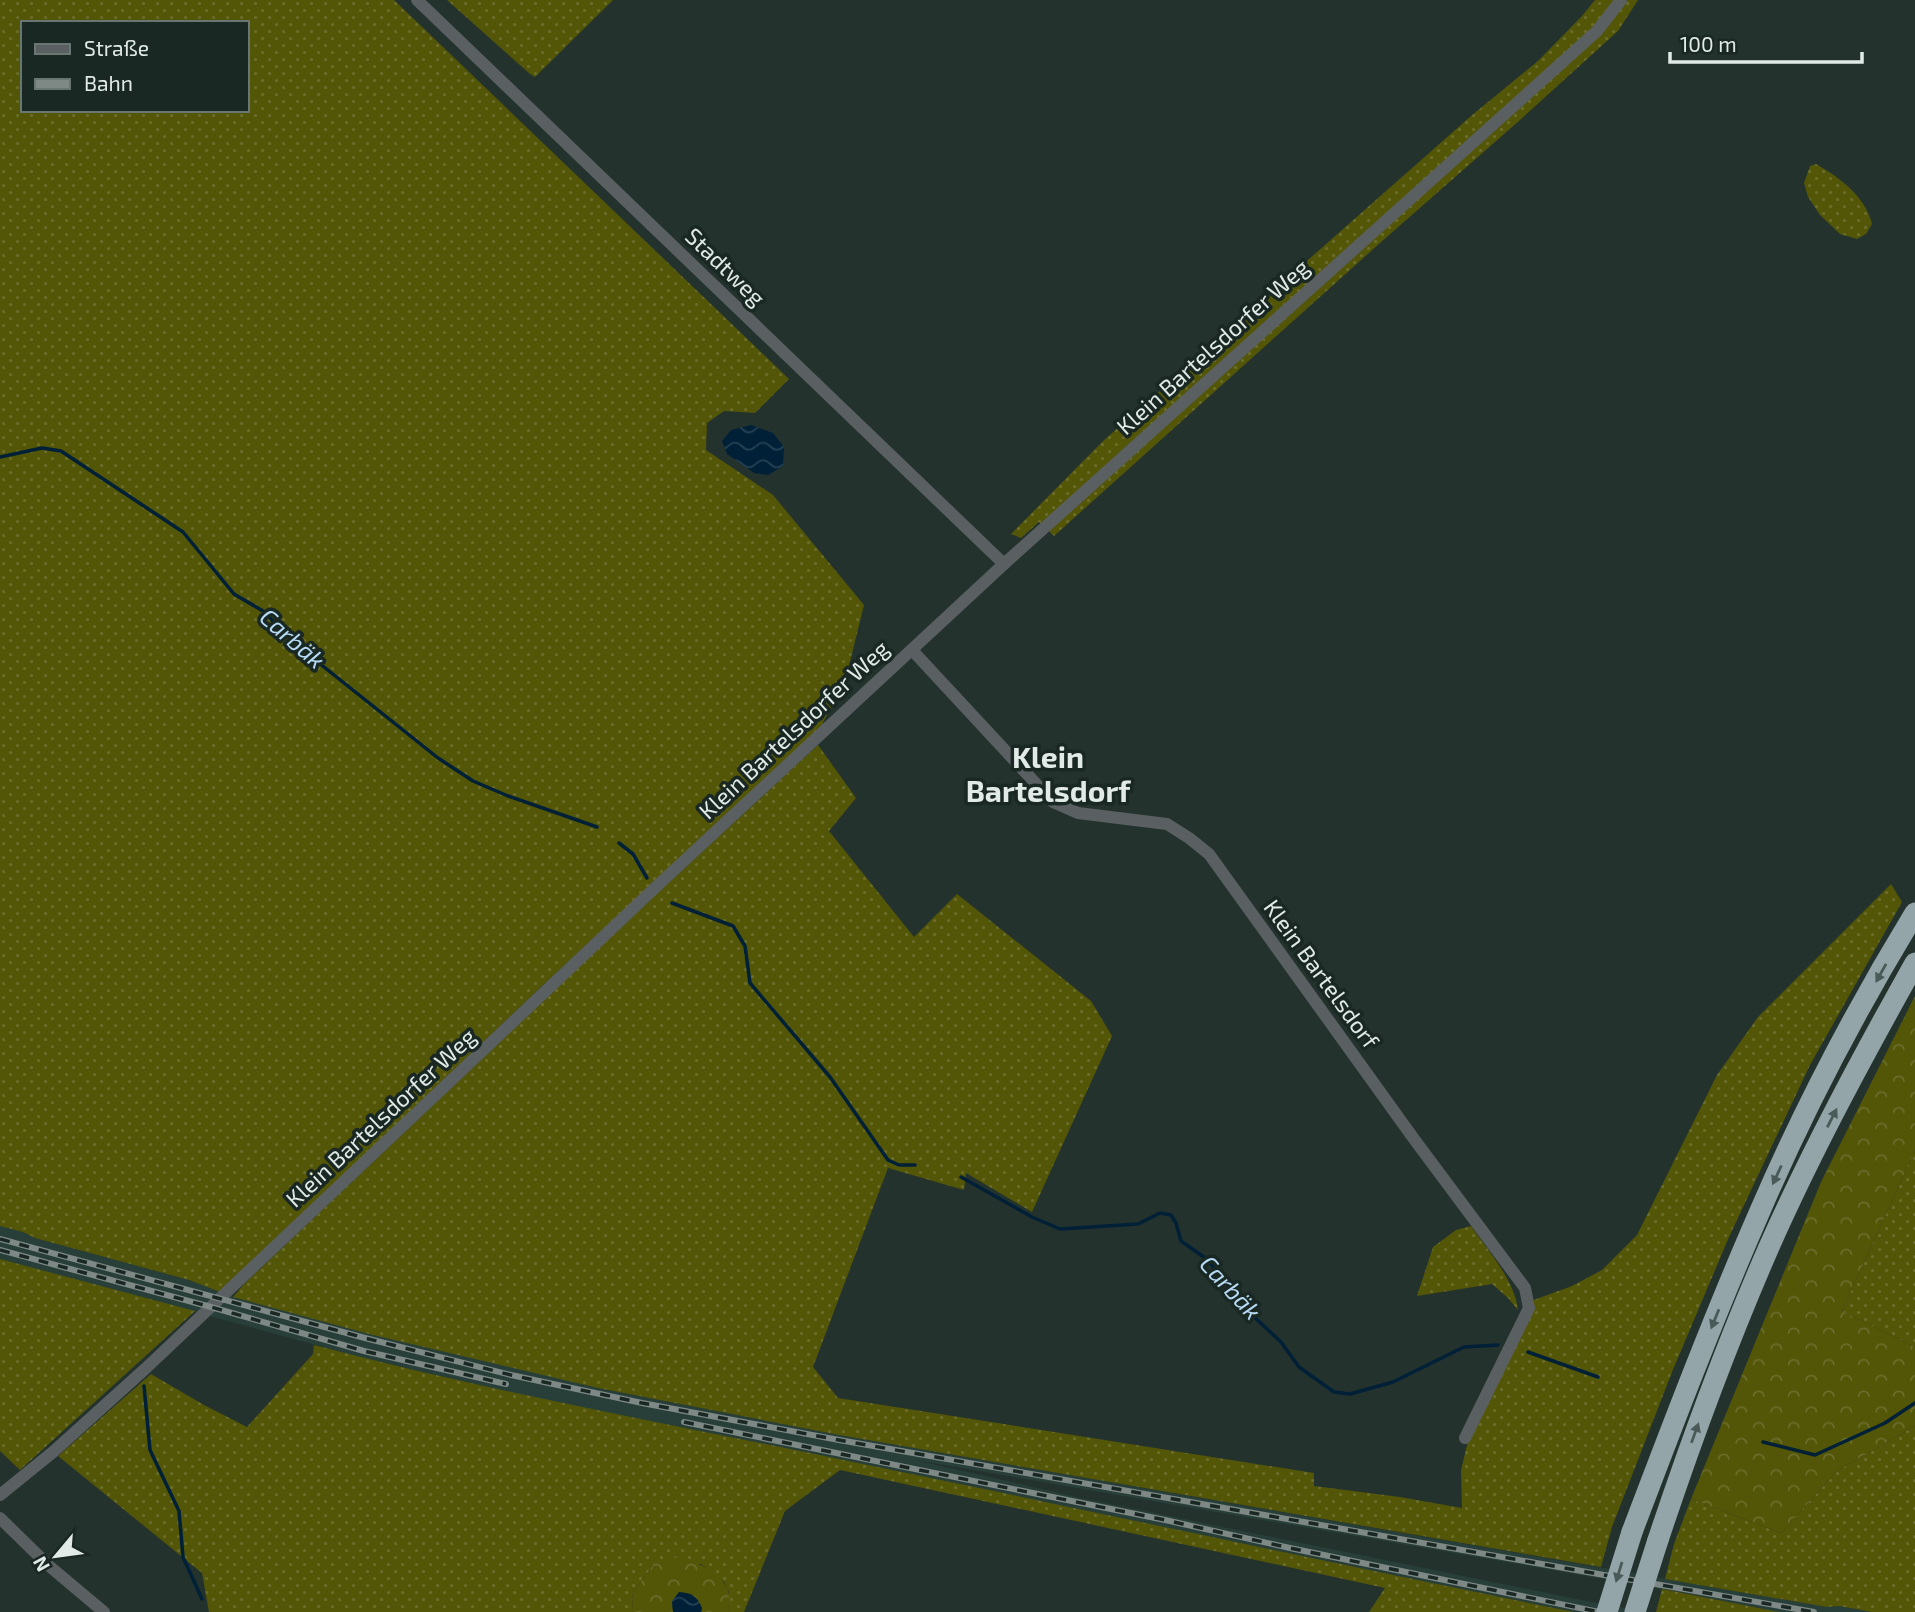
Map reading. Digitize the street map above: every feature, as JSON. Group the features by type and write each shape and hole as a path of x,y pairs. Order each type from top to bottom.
{"highway":[{"path":"1607,1612 1632,1532 1676,1415 1761,1209 1835,1056 1915,914"},
{"path":"1635,1612 1703,1412 1770,1246 1858,1066 1915,963"}],"street":[{"name":"Stadtweg","path":"417,0 1004,564"},
{"name":"Klein Bartelsdorfer Weg","path":"0,1495 53,1452 145,1369 657,885 1004,564 1597,31 1621,0"},
{"name":"Klein Bartelsdorf","path":"912,650 1053,802 1078,813 1167,824 1209,854 1525,1288 1529,1308 1465,1438"},
{"path":"0,1518 48,1565 104,1612"}],"shaded area":[{"path":"0,1226 189,1280 233,1297 598,1388 839,1435 1827,1607 1839,1606 1872,1612 1779,1612 1662,1589 915,1460 1081,1498 1651,1612 1574,1612 1393,1576 839,1459 544,1400 367,1359 0,1259"}],"green space":[{"path":"0,0 394,0 789,379 755,413 724,411 707,423 706,450 773,495 864,605 845,682 820,728 541,987 220,1292 189,1280 35,1238 0,1226"},
{"path":"447,0 613,0 535,77"},
{"path":"1595,0 1638,0 1618,31 1054,536 1039,522 1021,538 1011,534 1103,441 1471,116 1538,61"},
{"path":"1816,164 1834,175 1858,196 1872,224 1866,234 1857,239 1840,234 1820,215 1808,197 1804,183 1810,166"},
{"path":"818,745 856,798 829,831 914,937 957,894 1091,1001 1112,1036 1032,1212 966,1173 964,1190 888,1168 813,1367 838,1398 1314,1473 1314,1486 1462,1508 1461,1470 1469,1437 1531,1301 1572,1286 1602,1270 1637,1235 1717,1075 1758,1017 1891,884 1902,902 1810,1065 1729,1237 1672,1372 1612,1527 1601,1567 839,1435 598,1388 369,1334 233,1297 649,901"},
{"path":"1915,996 1915,1150 1842,1311 1915,1347 1915,1426 1837,1471 1781,1533 1691,1499 1821,1182"},
{"path":"1915,1150 1915,1347 1842,1311"},
{"path":"1471,1226 1512,1287 1518,1310 1492,1284 1417,1296 1433,1247 1456,1230"},
{"path":"0,1259 195,1311 20,1470 0,1451"},
{"path":"314,1345 576,1406 1574,1612 1369,1612 1385,1588 840,1470 785,1511 744,1612 728,1612 729,1592 724,1582 701,1564 655,1563 633,1592 632,1612 209,1612 202,1573 58,1456 151,1374 247,1427 313,1354"},
{"path":"1915,1426 1915,1612 1872,1612 1839,1606 1827,1607 1665,1579 1674,1544 1691,1499 1781,1533 1837,1471"},
{"path":"683,1557 708,1569 725,1584 729,1595 728,1612 701,1612 702,1608 672,1601 673,1612 632,1612 633,1592 655,1563 667,1558"},
{"path":"1662,1589 1779,1612 1656,1612"}],"water":[{"path":"751,425 773,433 784,447 783,466 768,475 754,473 727,454 722,441 731,430"},
{"path":"679,1592 691,1594 696,1598 702,1608 701,1612 673,1612 672,1601"}],"waterway":[{"name":"Carbäk","path":"0,457 42,448 61,451 183,532 234,594 263,611 299,647 438,758 473,781 597,827"},
{"name":"Carbäk","path":"619,843 633,854 647,878"},
{"name":"Carbäk","path":"672,903 733,926 745,946 750,983 830,1077 888,1160 899,1165 915,1165"},
{"name":"Carbäk","path":"961,1177 1032,1217 1060,1229 1138,1224 1160,1213 1171,1215 1181,1241 1208,1260 1250,1313 1281,1342 1299,1367 1334,1392 1350,1394 1393,1382 1464,1347 1498,1345"},
{"name":"Carbäk","path":"1528,1352 1598,1377"},
{"path":"144,1386 150,1450 179,1511 183,1557 202,1599"},
{"name":"Carbäk","path":"1763,1442 1815,1455 1885,1423 1915,1403"}],"railway":[{"path":"0,1239 365,1338 511,1375 642,1403 1814,1612"},
{"path":"0,1250 364,1351 506,1384"},
{"path":"684,1422 1599,1612"}],"district":[{"name":"Klein Bartelsdorf","path":"1048,775"}]}
